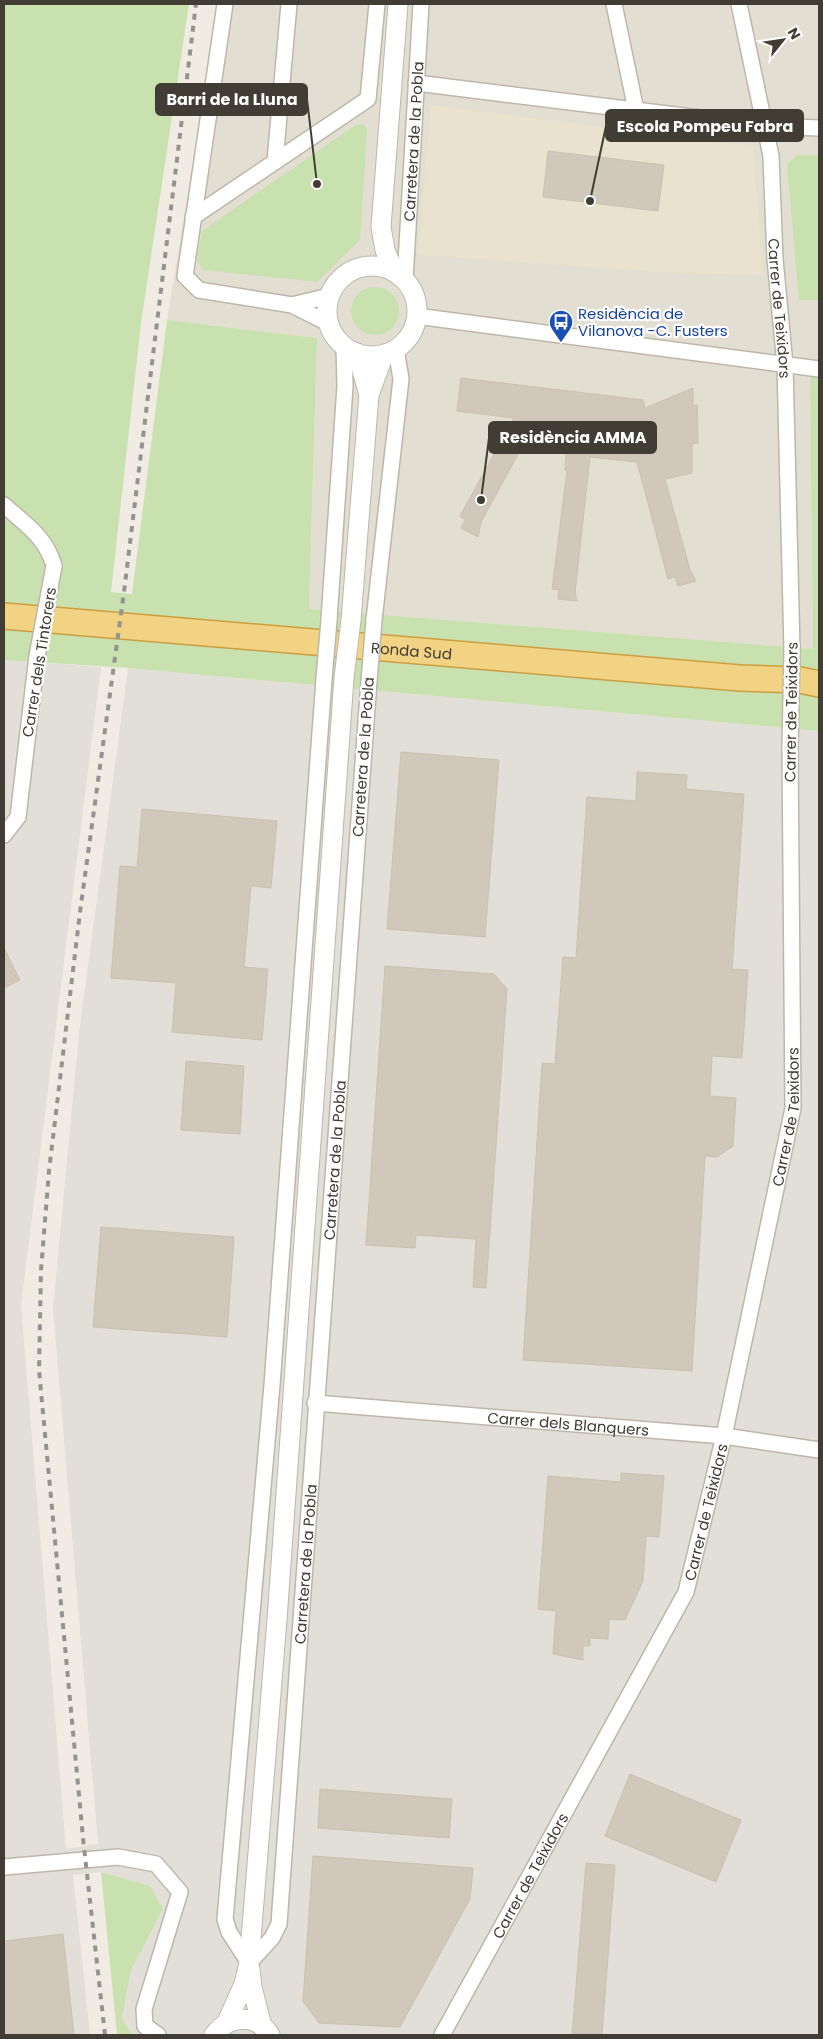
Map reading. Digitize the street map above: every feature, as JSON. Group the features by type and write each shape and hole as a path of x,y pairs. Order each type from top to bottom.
{"highway":[{"name":"Ronda Sud","path":"4,616 814,683"}],"street":[{"path":"225,4 185,276 199,290 292,305 328,323"},
{"path":"276,161 289,4"},
{"path":"193,216 368,99 377,4"},
{"name":"Carretera de la Pobla","path":"398,4 381,227 385,250 399,276"},
{"name":"Carretera de la Pobla","path":"399,276 421,4"},
{"path":"614,4 636,110"},
{"name":"Carrer de Teixidors","path":"442,2035 686,1592 724,1436 794,1108 790,749 792,650 785,365 774,259 771,156 739,4"},
{"path":"416,83 764,126 819,128"},
{"name":"Carretera de la Pobla","path":"355,269 371,249 381,227"},
{"path":"368,266 382,267 399,276 412,291 416,303 413,329 406,340 390,352 370,356 350,349 334,336 328,323 329,296 335,285 344,275 355,269 368,266"},
{"path":"292,305 329,296"},
{"path":"416,316 819,369"},
{"name":"Carretera de la Pobla","path":"350,349 369,395"},
{"name":"Carretera de la Pobla","path":"266,2031 252,1988 249,1963 229,1932 225,1919 272,1385 345,386 350,349"},
{"name":"Carretera de la Pobla","path":"221,2029 244,1984 249,1963 277,1620 344,678 351,620 369,395 390,352"},
{"name":"Carretera de la Pobla","path":"249,1963 272,1938 279,1924 315,1403 369,681 401,379 390,352"},
{"name":"Carrer dels Tintorers","path":"4,505 37,534 50,549 54,566 37,656 18,817 4,835"},
{"name":"Carrer dels Blanquers","path":"315,1403 724,1436 819,1450"},
{"path":"4,1867 118,1856 156,1864 180,1892 144,2009 145,2026 158,2035"},
{"path":"221,2029 246,2019 266,2031"}],"shaded area":[{"path":"219,4 819,4 819,377 810,376 813,649 309,609 317,338 167,320"},
{"path":"431,105 753,147 763,275 678,273 418,255"},
{"path":"4,660 101,667 21,1305 66,1849 98,1844 53,1309 79,1033 128,668 819,731 819,2035 132,2035 122,2018 131,1970 163,1909 150,1886 101,1872 73,1875 90,2035 4,2035"}],"green space":[{"path":"4,4 189,4 141,323 111,592 132,594 167,320 317,338 309,609 813,649 810,376 819,377 819,731 128,668 4,660"},
{"path":"364,125 367,129 360,240 317,282 203,270 197,261 202,231 354,126"},
{"path":"797,155 819,155 819,300 799,300 787,164"},
{"path":"370,287 380,287 389,291 395,297 399,311 395,325 389,331 380,335 370,335 361,331 355,325 351,316 351,306 355,297 361,291"},
{"path":"101,1872 150,1886 163,1909 131,1970 122,2018 132,2035 117,2035"}],"building":[{"path":"548,151 664,165 658,211 543,197"},
{"path":"461,378 643,400 645,408 693,388 693,406 697,405 698,443 692,444 692,473 665,479 690,570 696,581 678,586 675,577 668,579 637,462 590,457 575,593 577,601 558,599 559,590 552,589 567,471 565,470 566,454 521,449 481,522 478,537 461,528 465,520 460,516 514,418 457,411"},
{"path":"401,752 499,760 485,937 387,929"},
{"path":"637,772 687,775 686,789 744,794 732,969 748,970 742,1058 712,1056 710,1096 736,1098 733,1146 717,1157 705,1156 692,1371 523,1360 542,1063 555,1064 563,957 576,958 587,797 636,801"},
{"path":"142,809 277,821 271,888 251,886 244,967 268,969 262,1040 172,1032 176,983 111,978 120,866 137,867"},
{"path":"4,948 20,980 4,988"},
{"path":"385,966 494,974 507,989 486,1288 473,1287 476,1239 416,1235 415,1248 366,1245"},
{"path":"186,1061 244,1066 240,1134 181,1130"},
{"path":"101,1227 234,1237 227,1337 93,1327"},
{"path":"621,1473 664,1476 659,1537 646,1536 643,1581 625,1620 609,1619 608,1639 590,1638 590,1646 583,1646 583,1660 553,1654 556,1611 538,1609 548,1476 621,1482"},
{"path":"630,1774 741,1820 716,1882 605,1836"},
{"path":"320,1789 452,1799 449,1838 318,1828"},
{"path":"313,1856 473,1868 470,1899 400,2027 319,2023 303,2001"},
{"path":"586,1863 615,1865 602,2035 572,2035"},
{"path":"63,1934 74,2035 4,2035 4,1941"}],"railway":[{"path":"105,2035 83,1838 39,1370 41,1270 49,1171 80,912 124,592 196,4"}],"place":[{"name":"Barri de la Lluna","path":"317,184"},
{"name":"Escola Pompeu Fabra","path":"590,201"},
{"name":"Residència de Vilanova -C. Fusters","path":"561,343"},
{"name":"Residència AMMA","path":"481,500"}]}
